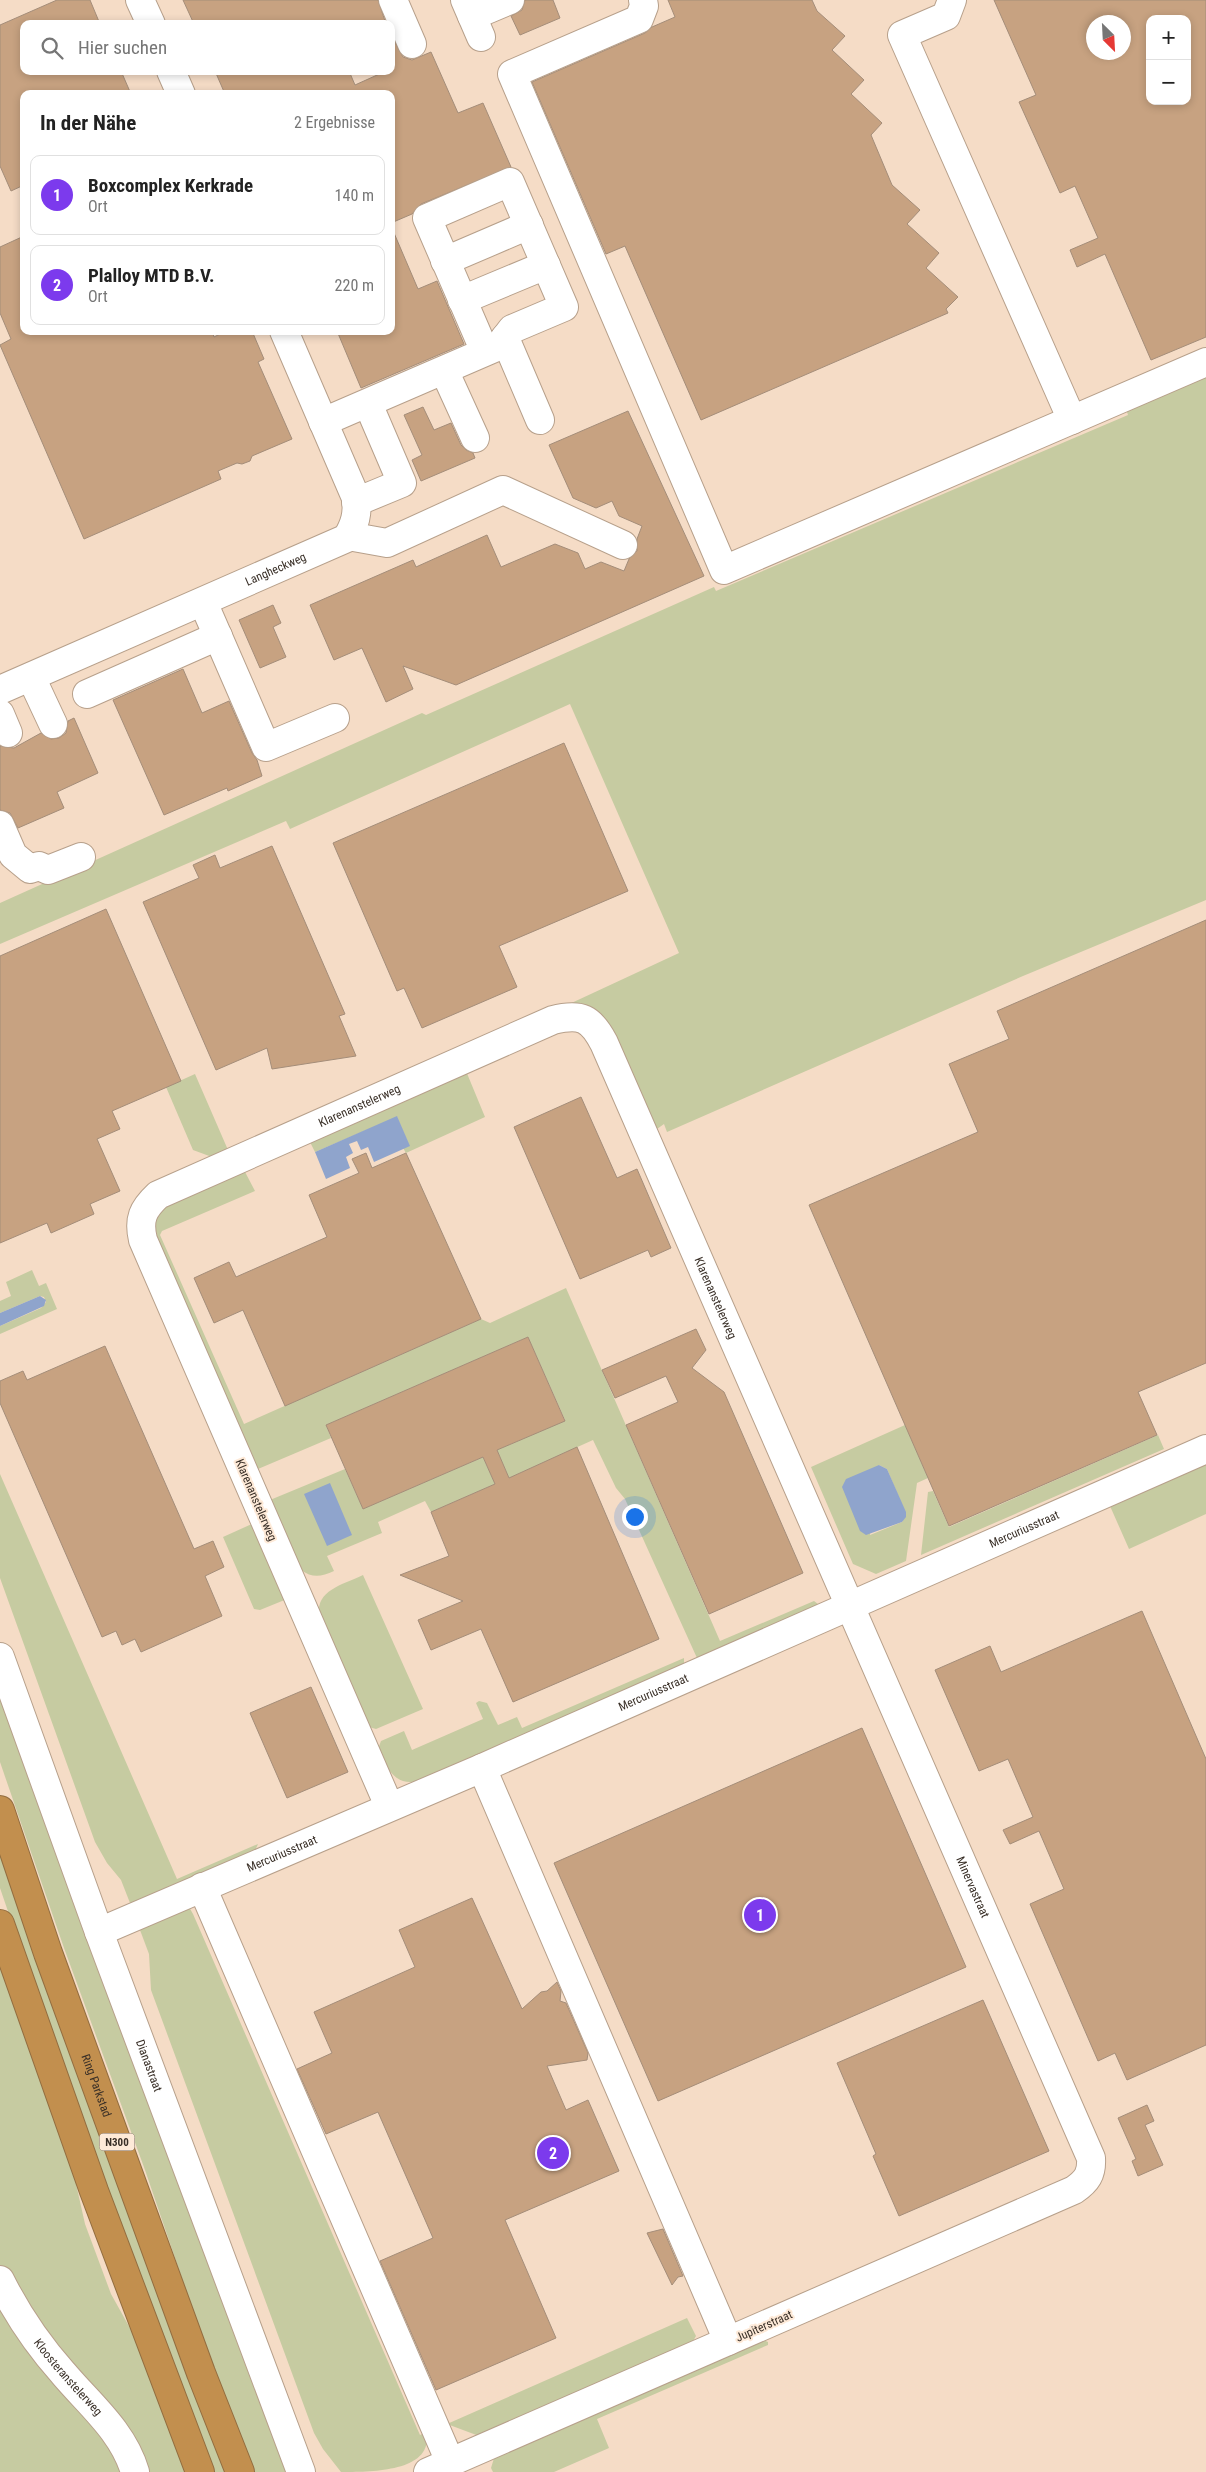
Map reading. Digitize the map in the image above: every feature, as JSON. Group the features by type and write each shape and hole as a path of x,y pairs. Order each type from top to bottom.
{"highway":[{"name":"Ring Parkstad","path":"0,1810 48,1953 201,2373 240,2472"},
{"name":"N300","path":"0,1924 94,2191 200,2472"}],"street":[{"path":"140,0 149,20"},
{"path":"393,0 412,44"},
{"path":"472,18 510,0"},
{"path":"643,0 644,6 639,19 512,74 724,570 1206,362"},
{"path":"952,0 946,16 902,35 1072,420"},
{"path":"173,75 179,90"},
{"path":"325,427 372,413 449,381 501,348 512,329 564,307 510,182 427,218 462,300 501,348 540,420"},
{"path":"445,261 529,225"},
{"path":"462,300 546,265"},
{"path":"286,335 356,502 357,513 348,536 387,543 503,490 622,545"},
{"path":"325,427 501,348"},
{"path":"449,381 475,438"},
{"path":"356,502 402,483 372,413"},
{"name":"Langheckweg","path":"0,690 336,544 348,536"},
{"path":"203,602 266,747 335,718"},
{"path":"88,694 218,636"},
{"path":"31,677 53,724"},
{"path":"0,825 13,855 30,869 39,866 48,870 82,857"},
{"name":"Klarenanstelerweg","path":"389,1806 143,1240 140,1228 141,1217 146,1207 158,1195 553,1020 570,1016 580,1018 591,1023 604,1043 849,1605"},
{"name":"Mercuriusstraat","path":"99,1932 389,1806 482,1768 1206,1449"},
{"name":"Minervastraat","path":"849,1605 1091,2158 1092,2170"},
{"name":"Dianastraat","path":"0,1658 99,1932 301,2472"},
{"path":"482,1768 728,2342"},
{"path":"202,1887 439,2467"},
{"name":"Jupiterstraat","path":"439,2467 1074,2190 1086,2182 1092,2170"},
{"name":"Kloosteranstelerweg","path":"0,2280 39,2343 110,2424 131,2460 135,2472"}],"green space":[{"path":"1206,375 1206,900 1023,976 667,1132 664,1124 657,1129 565,1006 679,953 570,704 290,829 286,821 0,944 0,903 422,713 426,715 714,587 716,591 1128,415 1126,409"},
{"path":"466,1071 485,1117 406,1153 403,1148 409,1145 397,1117 315,1152 309,1140"},
{"path":"195,1074 228,1150 212,1157 193,1150 166,1087"},
{"path":"244,1170 255,1191 162,1231 160,1235 244,1424 481,1319 490,1323 566,1288 720,1641 814,1601 818,1604 814,1608 697,1658 625,1499 616,1488 593,1440 509,1478 497,1450 565,1420 528,1337 326,1425 331,1438 258,1469 155,1236 153,1225 159,1210"},
{"path":"32,1270 39,1286 46,1283 57,1309 0,1334 0,1326 41,1308 46,1302 44,1297 40,1296 0,1313 0,1301 11,1296 6,1282"},
{"path":"905,1425 928,1478 917,1483 906,1561 876,1574 853,1564 811,1467","holes":["879,1465 887,1469 906,1514 902,1522 870,1535"]},
{"path":"1158,1435 1164,1449 921,1555 928,1492 933,1491 949,1527"},
{"path":"483,1457 495,1484 431,1512 425,1501 378,1522 382,1533 327,1556 334,1571 321,1575 309,1574 301,1570 270,1500 345,1469 363,1509"},
{"path":"1206,1464 1206,1514 1129,1549 1110,1506"},
{"path":"0,1474 177,1879 258,1844 254,1853 146,1899 130,1903 121,1880 107,1863 95,1842 0,1578"},
{"path":"254,1523 287,1599 260,1610 254,1609 223,1537"},
{"path":"363,1575 423,1709 376,1729 369,1727 319,1610 320,1603 329,1592"},
{"path":"684,1658 684,1665 418,1781 403,1781 392,1774 378,1749 381,1741 404,1731 412,1750 483,1719 476,1703 479,1701 487,1703 498,1725 517,1717 522,1728"},
{"path":"0,1688 291,2472 255,2472 205,2346 145,2170 64,1948 0,1762"},
{"path":"0,1840 229,2472 211,2472 64,2075 0,1888"},
{"path":"184,1907 189,1907 193,1914 420,2435 426,2432 426,2445 421,2455 411,2462 383,2470 341,2472 323,2449 314,2433 151,1990 149,1954 140,1930"},
{"path":"0,1963 70,2157 85,2224 111,2294 145,2355 187,2472 141,2472 0,2271"},
{"path":"0,2290 130,2472 0,2472"},
{"path":"687,2318 696,2336 692,2343 479,2436 447,2424"},
{"path":"761,2339 768,2342 768,2345 597,2419 609,2448 554,2472 493,2472 491,2468 495,2455"}],"water":[{"path":"397,1116 410,1146 374,1162 368,1147 361,1150 357,1141 349,1144 353,1153 346,1157 350,1168 326,1179 315,1152"},
{"path":"40,1296 46,1300 44,1306 0,1326 0,1313"},
{"path":"879,1465 887,1469 906,1512 906,1517 902,1522 866,1535 860,1531 842,1487 846,1479"},
{"path":"330,1483 352,1535 327,1546 304,1494"}],"building":[{"path":"57,0 90,0 98,20 20,20 20,75 123,75 129,90 20,90 20,187 11,191 0,166 0,25"},
{"path":"183,0 378,0 385,20 192,20"},
{"path":"525,0 553,0 560,18 520,35 511,16 522,10"},
{"path":"668,0 812,0 817,11 845,36 832,50 864,80 851,94 882,123 871,135 892,185 920,210 907,224 939,253 926,268 958,297 946,309 948,313 701,420 625,246 606,254 532,82 645,33 652,27 675,17"},
{"path":"994,0 1206,0 1206,337 1151,360 1105,254 1077,267 1070,250 1098,238 1075,186 1060,193 1019,102 1036,95"},
{"path":"395,42 403,57 412,60 431,52 458,113 483,103 511,167 421,204 412,214 395,221 395,90 223,90 217,75 351,75 355,85 377,75 395,75"},
{"path":"395,235 418,289 437,281 464,344 361,388 339,335 395,335"},
{"path":"20,238 20,335 213,335 214,337 218,335 254,335 264,359 258,362 292,439 252,456 250,461 242,464 237,463 218,471 221,479 84,539 0,345 11,339 0,313 0,247"},
{"path":"423,407 434,430 451,423 461,445 473,453 475,458 421,481 412,460 422,455 404,415"},
{"path":"628,411 704,576 456,685 403,666 413,689 386,702 362,648 334,660 310,605 413,560 416,567 487,535 501,567 555,544 578,553 585,569 601,562 624,571 629,559 637,551 637,539 642,526 619,516 612,501 596,508 573,498 549,445"},
{"path":"273,605 281,623 273,627 286,657 260,668 239,620"},
{"path":"183,669 202,713 229,701 252,753 257,760 262,776 228,791 227,788 164,815 113,700"},
{"path":"74,718 98,773 57,792 64,808 18,828 10,813 0,810 0,746 14,748 41,733 51,739 59,738 66,733 68,721"},
{"path":"564,743 628,891 499,946 517,987 422,1028 404,988 397,991 333,843"},
{"path":"272,846 345,1014 339,1016 356,1056 272,1069 267,1048 216,1070 143,902 199,878 193,865 215,855 220,868"},
{"path":"106,909 181,1081 112,1111 120,1129 97,1139 120,1191 90,1204 94,1214 51,1233 47,1223 0,1243 0,956"},
{"path":"1206,920 1206,1363 1138,1392 1157,1435 949,1526 809,1205 978,1132 949,1064 1009,1039 997,1011"},
{"path":"581,1097 617,1178 637,1169 671,1248 651,1257 648,1250 580,1279 514,1127"},
{"path":"366,1153 372,1168 406,1153 481,1319 285,1406 243,1310 214,1323 194,1278 229,1262 236,1277 327,1237 309,1195 359,1173 352,1159"},
{"path":"696,1329 706,1350 692,1368 724,1392 803,1573 709,1614 626,1425 678,1402 666,1376 615,1398 602,1370"},
{"path":"528,1337 565,1421 497,1450 509,1478 577,1447 659,1639 513,1702 481,1629 431,1650 418,1620 463,1601 400,1575 449,1556 431,1512 495,1484 483,1457 363,1509 326,1425"},
{"path":"105,1346 194,1549 213,1541 224,1567 205,1576 222,1616 141,1652 135,1639 122,1645 116,1631 102,1637 0,1403 0,1381 23,1371 27,1380"},
{"path":"1142,1611 1206,1759 1206,2045 1127,2080 1115,2053 1098,2061 1030,1904 1064,1889 1039,1831 1010,1844 1003,1830 1033,1817 1008,1759 979,1771 935,1670 990,1646 1001,1672"},
{"path":"311,1687 348,1772 287,1798 250,1713"},
{"path":"862,1728 966,1967 658,2101 554,1863"},
{"path":"472,1898 522,2009 541,1992 547,1991 557,1982 561,1991 560,2001 566,2003 588,2053 587,2060 547,2066 566,2110 588,2100 619,2171 505,2220 556,2338 436,2390 380,2261 433,2238 378,2112 326,2134 297,2069 332,2053 314,2012 415,1967 399,1930"},
{"path":"983,2000 1049,2151 899,2216 873,2156 876,2154 837,2063"},
{"path":"1147,2105 1154,2121 1145,2125 1163,2165 1138,2176 1132,2161 1136,2159 1118,2118"},
{"path":"663,2229 683,2276 678,2277 672,2285 647,2233"}],"place":[{"name":"Boxcomplex Kerkrade","path":"760,1915"},
{"name":"Plalloy MTD B.V.","path":"553,2153"}]}
